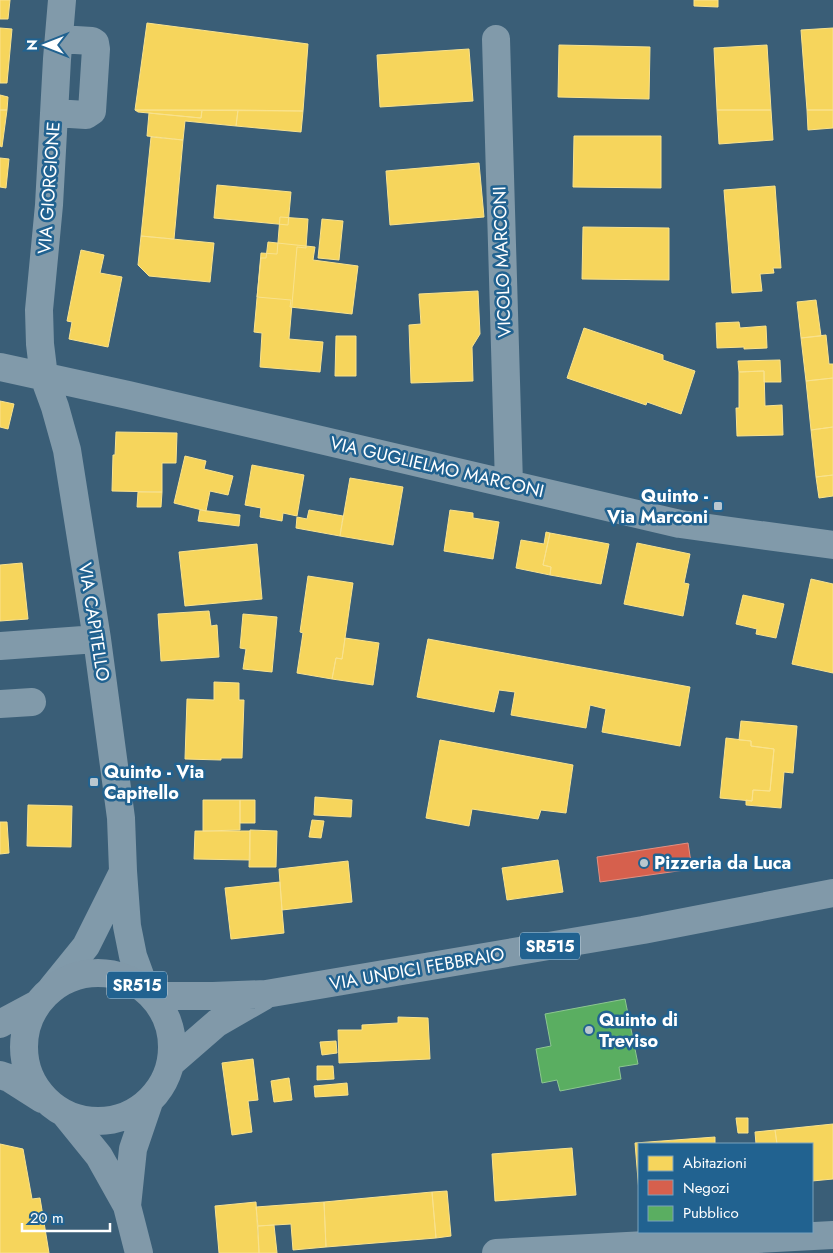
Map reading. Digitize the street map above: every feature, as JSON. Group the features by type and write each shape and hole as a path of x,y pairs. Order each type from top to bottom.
{"main road":[{"name":"VIA UNDICI FEBBRAIO","path":"149,993 213,996 266,994 634,932 833,893"},
{"name":"VIA UNDICI FEBBRAIO","path":"0,1024 74,976 99,972 124,977 149,993 166,1016 172,1039 171,1063 163,1084 149,1102 130,1114 109,1121 87,1121 55,1107 9,1078 0,1076"},
{"name":"VIA UNDICI FEBBRAIO","path":"171,1063 217,1024 266,994"},
{"path":"45,996 27,1023 23,1043 25,1064 33,1084 99,1156 127,1206 139,1253"},
{"path":"127,1206 133,1149 149,1102"}],"street":[{"name":"VIA GIORGIONE","path":"44,376 40,344 39,310 49,204 62,0"},
{"path":"54,113 86,115 92,111 95,43 92,41 59,39"},
{"name":"VICOLO MARCONI","path":"496,39 509,484"},
{"name":"VIA GUGLIELMO MARCONI","path":"0,367 128,395 680,524 833,545"},
{"name":"VIA CAPITELLO","path":"44,376 67,450 97,639 121,818 127,926 133,956 149,993"},
{"path":"0,646 97,639"},
{"path":"0,704 32,702"},
{"name":"VIA CAPITELLO","path":"45,996 86,946 123,871"},
{"path":"496,1253 833,1235"}],"building: Abitazioni":[{"path":"0,0 10,0 8,19 0,19"},
{"path":"694,0 718,0 718,7 694,6"},
{"path":"147,23 308,44 303,111 135,110"},
{"path":"0,28 12,29 7,83 0,83"},
{"path":"833,28 833,110 807,110 801,30"},
{"path":"559,45 650,47 649,99 558,97"},
{"path":"767,45 771,110 717,110 714,48"},
{"path":"469,49 473,101 380,107 377,55"},
{"path":"0,95 8,97 7,110 0,110"},
{"path":"0,110 7,110 2,147 0,146"},
{"path":"135,110 202,110 201,118 138,112"},
{"path":"202,110 238,110 236,126 185,121 183,140 147,136 149,113 201,118"},
{"path":"238,110 303,111 301,132 236,126"},
{"path":"717,110 771,110 773,140 719,144"},
{"path":"807,110 833,110 833,128 808,130"},
{"path":"574,136 661,136 661,188 573,187"},
{"path":"151,137 183,140 174,239 141,236"},
{"path":"0,158 9,159 6,188 0,187"},
{"path":"479,163 484,217 390,225 386,171"},
{"path":"217,185 291,192 288,225 214,218"},
{"path":"775,186 781,268 773,268 774,273 760,274 762,291 732,293 724,190"},
{"path":"280,217 308,219 306,248 297,247 289,339 323,342 320,372 260,367 262,333 254,332 261,253 277,254"},
{"path":"322,219 343,221 339,260 318,258"},
{"path":"583,227 669,228 669,280 582,279"},
{"path":"141,236 214,243 210,282 149,276 138,265"},
{"path":"268,242 315,247 313,260 358,266 352,314 290,307 291,300 257,297 261,258 266,258"},
{"path":"81,250 104,255 100,273 122,277 108,347 69,339 72,322 67,321"},
{"path":"478,291 480,334 472,347 473,381 411,383 409,325 421,324 419,294"},
{"path":"816,300 821,336 801,338 797,302"},
{"path":"739,322 740,328 766,326 767,348 717,348 716,323"},
{"path":"584,328 663,355 663,360 695,371 681,414 647,402 646,405 567,378"},
{"path":"826,335 829,364 833,364 833,378 806,381 801,338"},
{"path":"336,336 356,336 356,376 335,376"},
{"path":"780,360 781,382 764,382 764,371 739,372 738,361"},
{"path":"764,371 765,406 782,405 783,435 737,436 736,408 739,408 739,372"},
{"path":"833,378 833,427 811,430 806,381"},
{"path":"0,401 14,404 8,429 0,427"},
{"path":"833,427 833,475 816,477 811,430"},
{"path":"116,432 177,433 176,463 162,463 162,492 112,491"},
{"path":"185,456 206,461 204,469 233,476 228,495 210,491 206,511 174,503"},
{"path":"252,465 304,475 297,516 283,513 282,521 260,517 261,508 245,505"},
{"path":"833,475 833,496 819,498 816,477"},
{"path":"350,478 403,487 393,545 340,536"},
{"path":"138,492 162,492 161,507 137,507"},
{"path":"200,510 240,515 239,526 198,521"},
{"path":"309,510 343,516 340,536 296,528 297,517 307,519"},
{"path":"450,510 473,513 473,518 499,522 493,559 444,551"},
{"path":"546,532 550,533 543,565 551,567 550,575 516,568 521,540 544,544"},
{"path":"550,533 609,544 601,584 550,575 551,567 543,565"},
{"path":"637,543 690,554 684,583 689,584 683,616 624,604"},
{"path":"257,544 262,599 185,606 179,552"},
{"path":"22,563 28,619 0,621 0,565"},
{"path":"308,576 353,583 342,659 336,658 332,679 297,673 303,633 300,632"},
{"path":"811,579 833,584 833,673 792,664"},
{"path":"743,595 784,604 776,638 756,634 757,629 736,624"},
{"path":"209,611 211,626 217,625 219,657 161,661 158,614"},
{"path":"243,614 277,617 272,672 243,669 246,649 240,648"},
{"path":"345,638 379,643 373,685 332,679 336,658 342,659"},
{"path":"428,639 690,687 680,746 602,732 606,709 590,705 586,728 511,715 515,692 499,690 494,712 417,697"},
{"path":"214,682 239,683 239,700 244,700 242,758 221,758 221,760 185,759 187,699 214,700"},
{"path":"741,721 797,726 793,773 784,772 781,808 746,805 746,800 752,801 753,790 770,791 774,749 751,746 751,741 739,740"},
{"path":"726,738 751,741 751,746 774,749 770,791 753,790 752,801 720,798"},
{"path":"440,740 573,765 566,813 541,810 538,819 472,809 469,826 426,818"},
{"path":"315,797 352,800 351,817 314,815"},
{"path":"203,800 240,800 240,830 203,831"},
{"path":"240,800 255,800 255,823 240,823"},
{"path":"28,805 72,806 71,847 27,846"},
{"path":"312,820 324,821 321,838 309,837"},
{"path":"0,822 7,822 9,853 0,854"},
{"path":"250,830 277,831 276,867 249,867"},
{"path":"195,831 250,831 250,860 194,859"},
{"path":"558,860 563,892 507,900 502,868"},
{"path":"348,861 352,902 282,910 279,869"},
{"path":"280,882 284,933 231,939 225,888"},
{"path":"398,1017 428,1018 430,1059 339,1063 338,1030 362,1030 362,1025 398,1023"},
{"path":"336,1041 337,1053 322,1055 320,1042"},
{"path":"253,1059 258,1100 248,1101 252,1132 232,1135 222,1063"},
{"path":"317,1066 333,1066 334,1079 317,1080"},
{"path":"289,1078 292,1100 274,1102 271,1081"},
{"path":"347,1083 348,1095 315,1097 314,1086"},
{"path":"736,1118 748,1118 748,1133 738,1133"},
{"path":"833,1124 833,1179 813,1181 813,1143 777,1143 775,1130"},
{"path":"775,1130 777,1143 756,1143 755,1132"},
{"path":"715,1137 715,1143 638,1143 638,1180 635,1143"},
{"path":"0,1144 23,1149 32,1199 40,1198 49,1253 0,1253"},
{"path":"572,1148 576,1195 495,1201 492,1154"},
{"path":"447,1191 451,1236 436,1238 432,1192"},
{"path":"432,1192 436,1238 326,1247 324,1202"},
{"path":"256,1202 259,1253 219,1253 215,1206"},
{"path":"324,1202 326,1247 293,1250 291,1224 258,1226 256,1207"},
{"path":"274,1225 277,1253 259,1253 258,1226"}],"building: Negozi":[{"name":"Pizzeria da Luca","path":"688,843 692,869 600,882 597,857"}],"building: Pubblico":[{"name":"Quinto di Treviso","path":"625,999 638,1064 619,1067 621,1079 560,1091 557,1080 542,1083 536,1049 551,1046 545,1014"}],"place":[{"name":"Quinto - Via Marconi","path":"718,506"},
{"name":"Quinto - Via Capitello","path":"94,782"},
{"name":"Pizzeria da Luca","path":"644,863"},
{"name":"Quinto di Treviso","path":"589,1030"}]}
